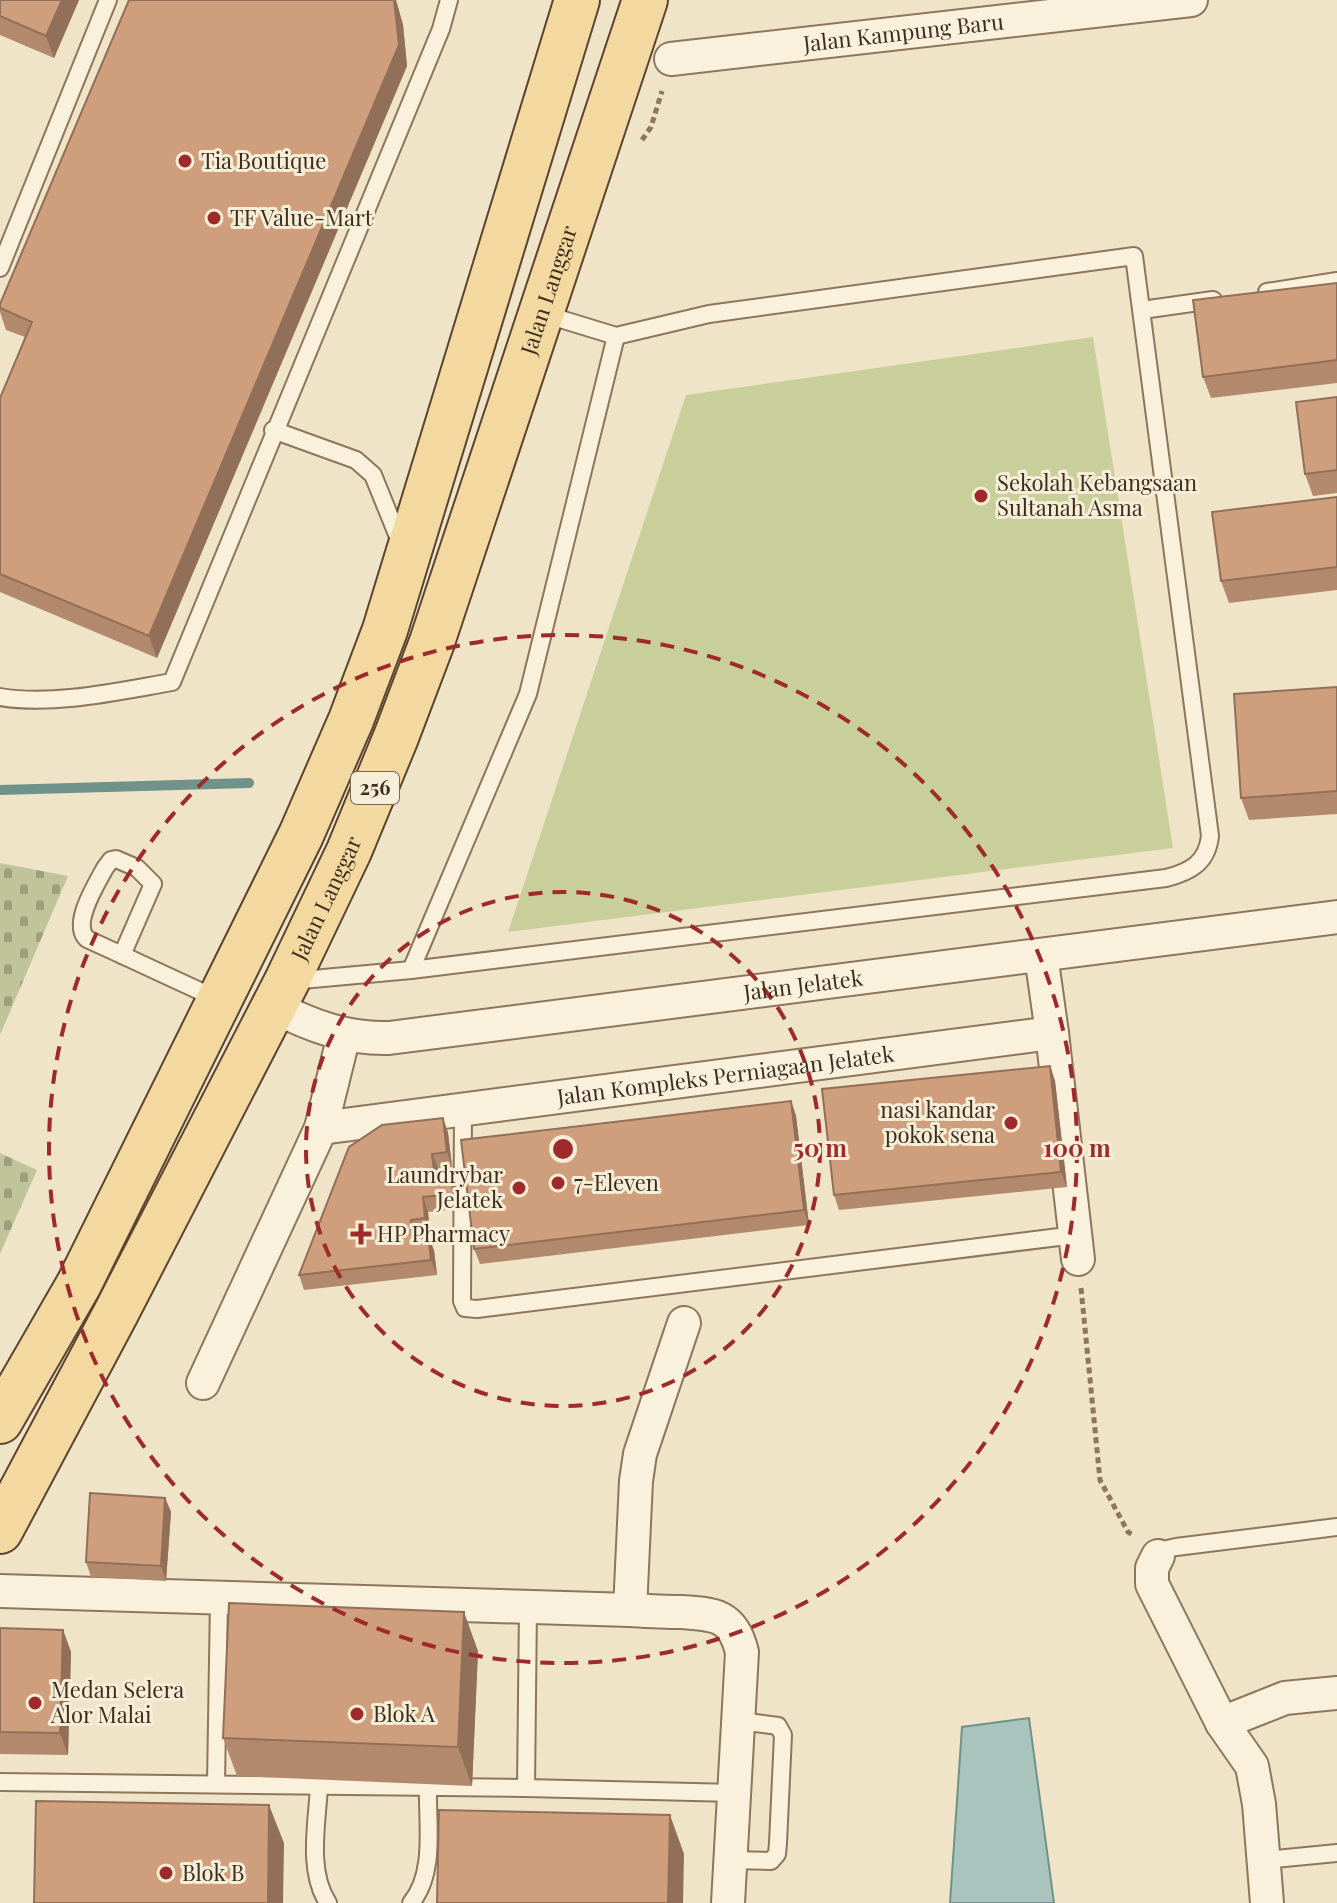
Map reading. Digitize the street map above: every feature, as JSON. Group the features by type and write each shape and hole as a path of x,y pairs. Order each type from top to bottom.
{"main road":[{"name":"256","path":"0,1421 79,1284 301,835 351,720 385,630 577,0"},
{"name":"Jalan Langgar","path":"0,1531 280,994 349,851 437,628 645,0"},
{"path":"0,1385 79,1284"}],"street":[{"name":"Jalan Kampung Baru","path":"671,59 1191,0"},
{"name":"Jalan Jelatek","path":"280,994 311,1024 344,1035 389,1038 1041,955 1336,923"},
{"path":"1041,955 1076,1247"},
{"name":"Jalan Kompleks Perniagaan Jelatek","path":"321,1128 1052,1033"},
{"path":"203,1383 321,1128 344,1035"},
{"path":"630,1610 640,1454 684,1323"},
{"path":"1158,1556 1152,1568 1152,1584 1222,1723 1252,1766 1259,1804 1267,1903"},
{"path":"0,1591 630,1610 709,1614 722,1618 738,1636 742,1652 728,1903"},
{"path":"1222,1723 1285,1698 1337,1693"}],"lane":[{"path":"0,268 108,0"},
{"path":"0,697 87,696 172,682 273,430 352,249 441,29 449,0"},
{"path":"280,994 411,970 1166,878 1183,873 1208,853 1210,836 1134,256 709,314 616,336 543,313"},
{"path":"1142,310 1337,281"},
{"path":"411,970 528,694 616,336"},
{"path":"273,430 356,460 373,475 406,557"},
{"path":"122,955 153,884 137,868 111,860 82,918 80,931 87,939 219,1000"},
{"path":"463,1109 462,1301 465,1308 1076,1247"},
{"path":"1158,1556 1176,1547 1337,1527"},
{"path":"216,1784 219,1599"},
{"path":"526,1788 528,1607"},
{"path":"730,1860 771,1861 777,1854 778,1843 783,1735 778,1726 740,1721"},
{"path":"0,1782 735,1793"},
{"path":"319,1787 318,1880 328,1903"},
{"path":"411,1903 418,1895 426,1872 428,1788"},
{"path":"1264,1860 1337,1853"}],"path":[{"path":"1076,1247 1100,1480 1128,1532 1158,1556"}],"green space":[{"path":"1093,337 1173,848 508,932 686,395"},
{"path":"0,863 68,876 0,1035"},
{"path":"0,1153 37,1170 0,1254"}],"water":[{"path":"1029,1718 1054,1903 950,1903 962,1727"}],"building":[{"path":"0,0 62,0 46,36 0,16"},
{"path":"129,0 394,0 399,45 149,636 0,574 0,398 32,322 0,308 0,304"},
{"path":"1337,283 1337,360 1203,377 1193,300"},
{"path":"1337,397 1337,470 1305,474 1296,402"},
{"path":"1337,497 1337,567 1221,581 1212,512"},
{"path":"1337,687 1337,791 1241,798 1234,694"},
{"path":"1050,1066 1061,1172 834,1195 822,1089"},
{"path":"791,1101 804,1210 474,1249 461,1140"},
{"path":"443,1118 447,1152 432,1154 434,1171 451,1169 453,1194 423,1197 425,1218 411,1220 412,1237 428,1235 431,1260 299,1275 349,1147 382,1125"},
{"path":"90,1493 165,1498 161,1566 86,1562"},
{"name":"Blok A","path":"229,1603 464,1612 458,1747 223,1738"},
{"name":"Medan Selera Alor Malai","path":"0,1628 63,1630 60,1733 0,1732"},
{"path":"36,1801 269,1805 268,1903 34,1903"},
{"path":"439,1810 670,1815 668,1903 437,1903"}],"waterway":[{"path":"0,790 249,783"}],"place":[{"name":"Tia Boutique","path":"185,161"},
{"name":"TF Value-Mart","path":"214,218"},
{"name":"Sekolah Kebangsaan Sultanah Asma","path":"981,496"},
{"name":"nasi kandar pokok sena","path":"1011,1123"},
{"name":"7-Eleven","path":"558,1183"},
{"name":"Laundrybar Jelatek","path":"519,1188"},
{"name":"HP Pharmacy","path":"361,1234"},
{"name":"Medan Selera Alor Malai","path":"35,1703"},
{"name":"Blok A","path":"357,1714"},
{"name":"Blok B","path":"166,1873"}]}
